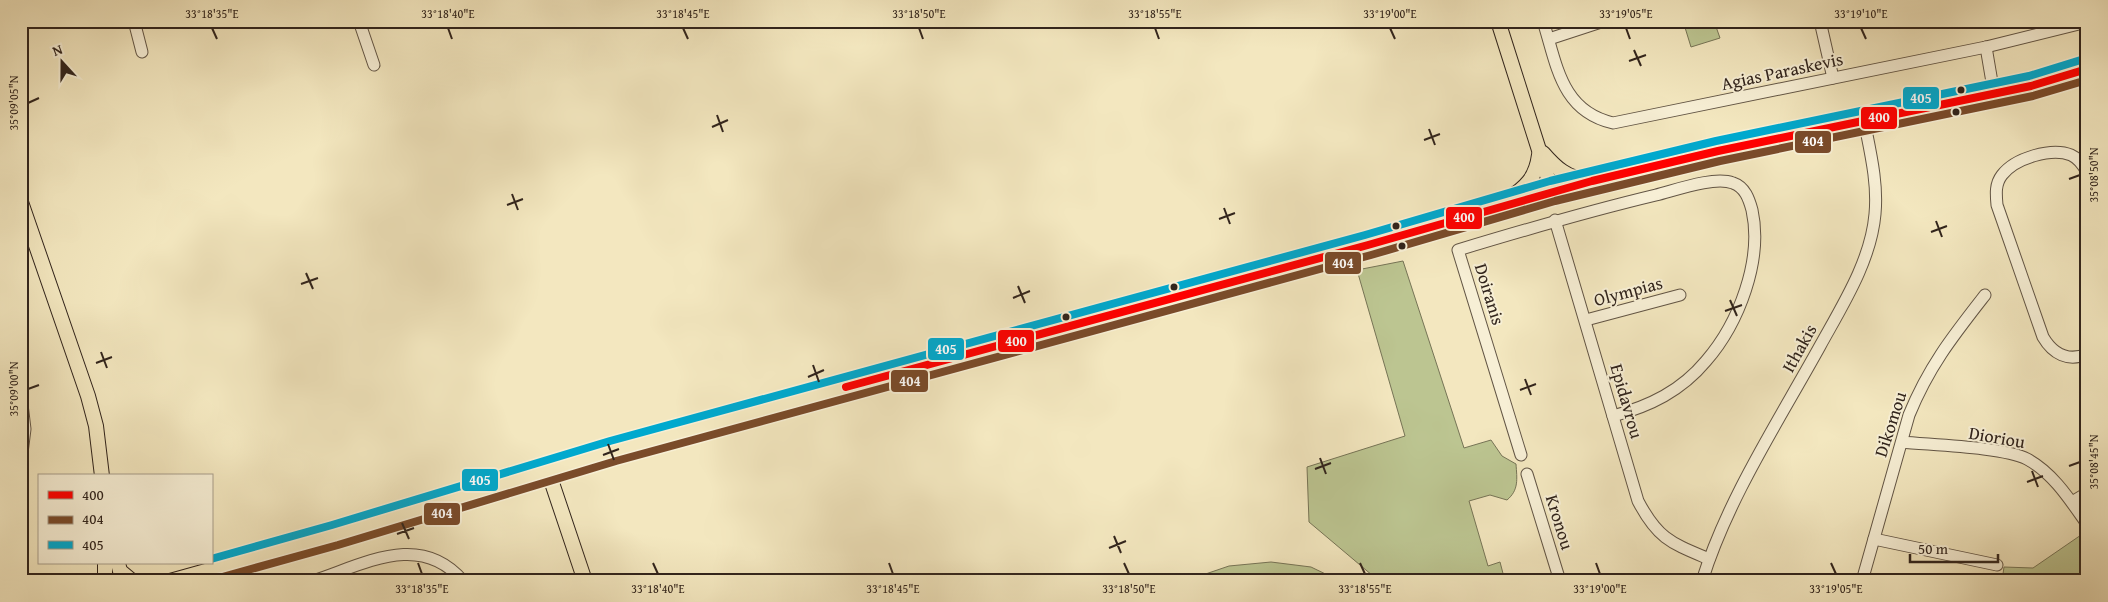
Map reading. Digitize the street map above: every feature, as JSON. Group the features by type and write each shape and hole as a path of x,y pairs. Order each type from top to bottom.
{"main road":[{"path":"1498,21 1552,191"},
{"path":"171,580 622,449 1368,245 1552,191 1718,150 2031,86 2087,69"},
{"path":"2031,86 2051,86 2087,78"},
{"path":"1540,149 1563,172 1578,179 1592,181"},
{"path":"1499,206 1532,181 1536,172 1540,149"},
{"path":"21,202 88,396 96,426 102,474"},
{"path":"548,471 585,581"},
{"path":"105,564 105,581"},
{"path":"118,564 120,570 132,581"}],"street":[{"path":"134,21 142,52"},
{"path":"359,21 374,65"},
{"name":"Agias Paraskevis","path":"1543,21 1563,83 1576,104 1592,117 1613,123 1986,47 2087,22"},
{"path":"1549,39 1604,21"},
{"path":"1820,21 1833,78"},
{"path":"1986,47 1994,94"},
{"name":"Ithakis","path":"1702,581 1709,559 1748,476 1830,328 1864,260 1872,237 1876,192 1864,120"},
{"path":"2087,172 2078,159 2071,155 2052,152 2009,168 1998,182 1996,190 1997,205 2037,324 2048,345 2056,353 2074,358 2087,354"},
{"name":"Doiranis","path":"1520,455 1458,250 1555,220 1688,187 1723,181 1741,187 1751,205 1754,241 1746,287 1725,335 1706,361 1688,380 1665,397 1643,408 1613,416"},
{"name":"Epidavrou","path":"1555,220 1638,501 1652,525 1664,538 1709,559"},
{"name":"Olympias","path":"1586,320 1680,295"},
{"name":"Dikomou","path":"1862,581 1909,415 1936,358 1985,295"},
{"path":"21,461 25,429 22,402"},
{"name":"Dioriou","path":"1902,442 2019,456 2043,470 2072,502 2087,524"},
{"name":"Kronou","path":"1527,474 1560,581"},
{"path":"2072,502 2087,493"},
{"path":"1874,539 1997,565"},
{"path":"313,581 390,556 407,553 431,557 463,581"}],"green space":[{"path":"1683,21 1714,21 1720,38 1691,47"},
{"path":"1403,261 1464,448 1491,440 1502,456 1516,464 1517,479 1514,492 1507,500 1490,495 1469,501 1488,566 1500,562 1505,581 1379,581 1309,522 1307,467 1405,436 1357,270"},
{"path":"2081,535 2087,542 2087,581 2002,581 2004,567 2033,568"},
{"path":"1271,562 1311,567 1340,581 1185,581 1229,566"}],"transit line":[{"name":"405","path":"212,559 332,525 610,441 1365,235 1550,181 1716,141 2029,76 2084,59"},
{"name":"400","path":"846,387 1368,245 1592,181 1718,151 2031,86 2087,69"},
{"name":"404","path":"208,581 338,545 616,461 1371,255 1555,201 1720,161 2033,96 2087,80"}]}
